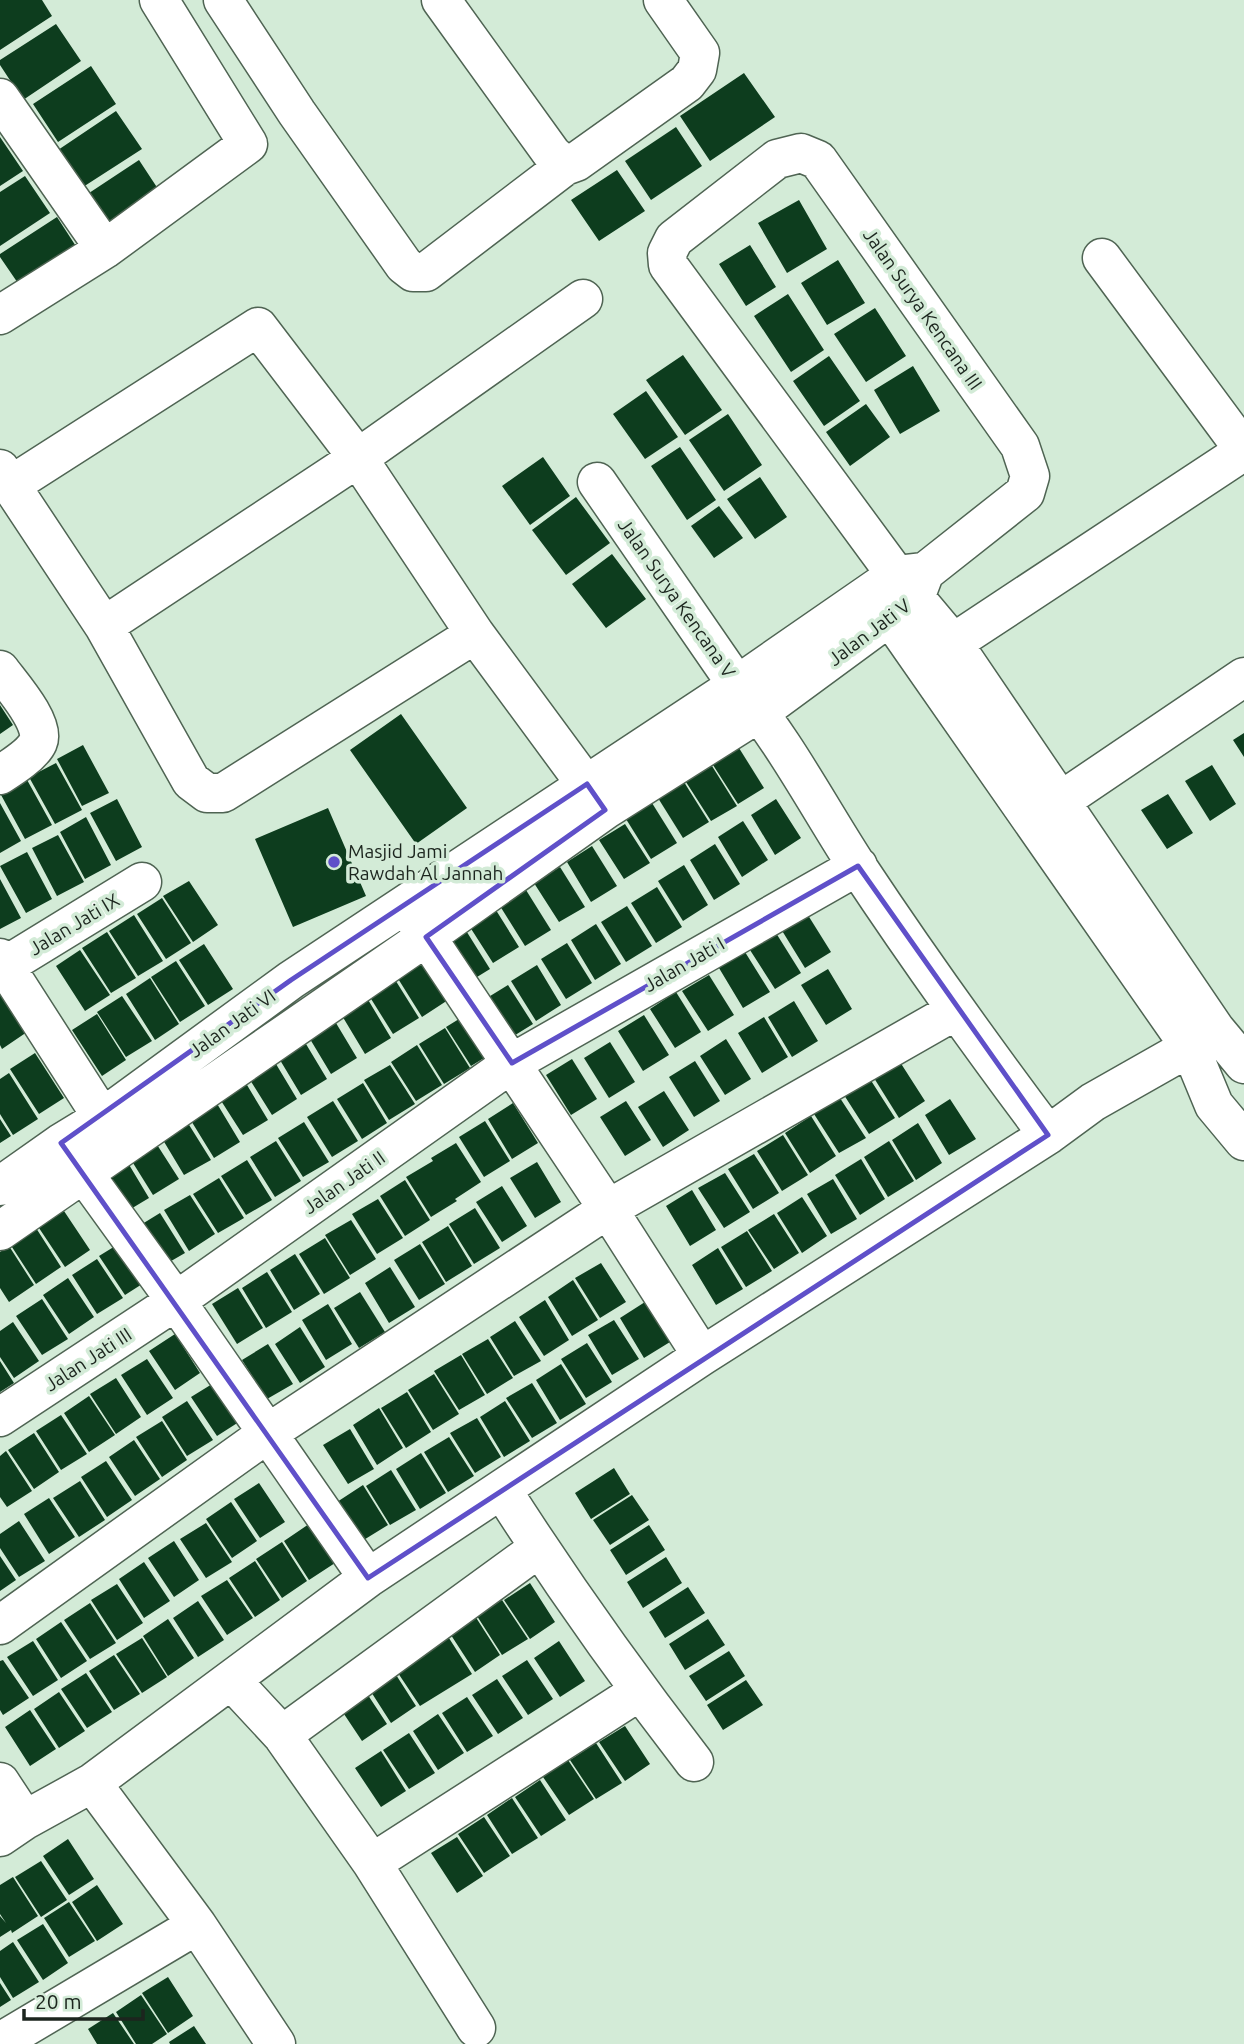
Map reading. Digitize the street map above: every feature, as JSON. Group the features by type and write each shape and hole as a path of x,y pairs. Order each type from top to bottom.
{"street":[{"path":"159,0 248,144"},
{"path":"223,0 296,113 404,265 413,272 426,272 565,166 576,162 687,83 697,71 700,53 663,0"},
{"path":"441,0 552,154 565,166"},
{"path":"0,98 105,249"},
{"path":"0,316 105,249 248,144 296,113"},
{"name":"Jalan Surya Kencana III","path":"906,590 668,265 667,253 674,239 777,159 801,153 818,160 1020,446 1030,476"},
{"path":"953,643 1244,450 1101,258"},
{"path":"104,626 358,458 583,299"},
{"path":"475,634 223,793 206,793 191,781 104,626 6,477 258,327 358,458 475,634 596,797"},
{"name":"Jalan Jati V","path":"404,905 596,797 749,699 906,590 1025,493 1030,476"},
{"name":"Jalan Surya Kencana V","path":"597,481 749,699 955,1011 1048,1135"},
{"path":"906,590 953,643 1047,811"},
{"path":"906,590 1047,811 1203,1038 1244,1064"},
{"path":"0,670 30,712 39,730 40,739 37,746 0,775"},
{"path":"1047,811 1244,677"},
{"name":"Jalan Jati V","path":"426,937 596,797"},
{"name":"Jalan Jati I","path":"512,1063 858,866"},
{"name":"Jalan Jati IX","path":"2,965 142,882"},
{"path":"404,905 512,1063 702,1356"},
{"name":"Jalan Jati VI","path":"0,1231 84,1174 111,1132 291,980 404,905"},
{"name":"Jalan Jati VI","path":"0,1186 61,1143 111,1132 426,937"},
{"path":"2,965 111,1132"},
{"path":"0,1625 268,1433 608,1209 955,1011"},
{"path":"0,1782 13,1829 92,1783 368,1578 702,1356 1048,1135 1093,1102 1203,1038"},
{"path":"1203,1038 1214,1105 1244,1141"},
{"name":"Jalan Jati II","path":"176,1301 512,1063"},
{"path":"61,1143 176,1301 368,1578"},
{"name":"Jalan Jati III","path":"0,1417 176,1301"},
{"path":"502,1490 539,1548 694,1762"},
{"path":"282,1735 539,1548"},
{"path":"231,1680 282,1735 372,1864 477,2028"},
{"path":"372,1864 640,1691"},
{"path":"92,1783 197,1925 276,2044"},
{"path":"0,2042 197,1925"}],"highlighted area":[{"path":"587,784 605,810 426,937 512,1063 858,866 1048,1135 368,1578 61,1143 291,980"}],"building":[{"path":"0,0 42,0 52,16 0,50"},
{"path":"56,24 81,61 23,100 0,65 0,60"},
{"path":"91,66 116,104 58,142 33,104"},
{"path":"744,73 775,117 710,161 680,116"},
{"path":"116,111 142,149 83,187 58,150"},
{"path":"676,127 702,166 651,200 625,161"},
{"path":"0,137 23,171 0,186"},
{"path":"139,160 164,198 105,236 80,199"},
{"path":"617,170 645,211 599,241 571,200"},
{"path":"25,176 50,213 0,246 0,192"},
{"path":"799,200 827,249 787,273 758,223"},
{"path":"57,217 81,254 24,292 0,254"},
{"path":"750,245 776,287 746,306 719,264"},
{"path":"838,260 865,303 827,325 801,283"},
{"path":"788,294 824,350 791,372 754,316"},
{"path":"875,308 906,356 866,382 834,334"},
{"path":"683,355 722,410 685,435 646,380"},
{"path":"829,356 860,401 824,426 793,381"},
{"path":"913,366 940,411 900,434 874,390"},
{"path":"646,391 678,437 645,459 613,414"},
{"path":"866,404 890,437 850,466 826,432"},
{"path":"728,414 762,465 724,491 689,440"},
{"path":"680,447 716,500 687,520 651,466"},
{"path":"543,457 570,496 530,525 502,486"},
{"path":"760,477 787,517 755,539 727,499"},
{"path":"576,497 610,543 566,575 532,530"},
{"path":"719,506 743,538 714,558 691,526"},
{"path":"612,554 646,599 606,628 572,584"},
{"path":"0,705 13,725 0,734"},
{"path":"401,714 467,808 416,844 350,750"},
{"path":"1244,733 1244,757 1233,740"},
{"path":"83,745 109,793 82,806 57,759"},
{"path":"739,748 764,788 738,804 713,765"},
{"path":"56,763 82,810 55,824 29,777"},
{"path":"1212,765 1236,804 1210,821 1185,781"},
{"path":"712,766 737,806 711,821 686,782"},
{"path":"26,778 52,825 25,839 0,793"},
{"path":"684,782 709,822 683,838 658,798"},
{"path":"1168,794 1193,833 1167,849 1141,810"},
{"path":"117,799 142,847 116,861 90,813"},
{"path":"776,799 801,838 775,855 751,815"},
{"path":"0,803 21,841 0,853"},
{"path":"652,803 677,843 651,859 626,819"},
{"path":"328,808 366,896 293,927 255,839"},
{"path":"86,817 111,865 85,879 60,832"},
{"path":"743,821 768,860 742,877 718,837"},
{"path":"625,824 650,863 624,879 599,840"},
{"path":"58,835 84,882 57,896 32,848"},
{"path":"715,844 740,884 714,900 690,860"},
{"path":"592,846 617,886 591,902 567,862"},
{"path":"27,852 52,899 26,913 0,866"},
{"path":"684,865 708,905 683,921 658,881"},
{"path":"560,867 585,907 559,922 534,883"},
{"path":"0,879 21,918 0,929"},
{"path":"189,881 218,925 193,942 163,896"},
{"path":"657,887 682,927 656,943 631,903"},
{"path":"526,890 551,930 525,946 500,906"},
{"path":"162,898 191,943 166,959 137,914"},
{"path":"627,906 652,946 626,962 601,922"},
{"path":"494,907 519,947 493,963 468,924"},
{"path":"806,912 831,952 805,968 781,929"},
{"path":"134,915 163,961 138,976 109,931"},
{"path":"596,924 621,964 595,980 571,940"},
{"path":"465,929 490,969 464,985 439,945"},
{"path":"107,932 136,978 111,993 82,948"},
{"path":"776,933 801,973 775,989 750,950"},
{"path":"567,943 592,983 566,999 541,959"},
{"path":"204,944 233,989 208,1005 179,960"},
{"path":"80,950 110,995 85,1011 56,966"},
{"path":"745,952 770,992 743,1008 719,968"},
{"path":"423,960 448,1000 422,1017 397,977"},
{"path":"176,961 205,1006 180,1022 151,977"},
{"path":"537,965 561,1005 536,1021 511,981"},
{"path":"828,969 852,1009 826,1025 801,985"},
{"path":"709,975 734,1015 708,1031 682,991"},
{"path":"150,978 179,1024 155,1040 126,994"},
{"path":"394,978 419,1018 393,1034 368,994"},
{"path":"508,985 533,1024 507,1040 482,1001"},
{"path":"0,990 27,1032 2,1049 0,1045"},
{"path":"676,992 701,1032 675,1048 650,1009"},
{"path":"122,996 152,1041 126,1057 97,1012"},
{"path":"367,998 391,1038 365,1054 341,1014"},
{"path":"794,1001 818,1041 792,1057 768,1017"},
{"path":"472,1011 497,1050 471,1066 446,1027"},
{"path":"97,1014 126,1060 102,1076 72,1030"},
{"path":"644,1015 669,1055 643,1071 618,1031"},
{"path":"764,1017 788,1057 762,1073 738,1033"},
{"path":"333,1018 357,1058 331,1074 307,1034"},
{"path":"445,1028 470,1068 444,1084 419,1044"},
{"path":"303,1039 327,1079 301,1095 277,1055"},
{"path":"726,1039 751,1079 725,1095 700,1056"},
{"path":"610,1042 635,1082 609,1098 584,1058"},
{"path":"417,1045 442,1085 416,1101 391,1062"},
{"path":"35,1053 64,1098 39,1114 10,1069"},
{"path":"273,1059 297,1099 272,1115 247,1075"},
{"path":"572,1059 597,1099 571,1115 546,1075"},
{"path":"695,1061 720,1101 694,1117 669,1077"},
{"path":"900,1062 925,1101 899,1118 874,1078"},
{"path":"390,1065 415,1104 389,1120 364,1080"},
{"path":"9,1073 38,1119 13,1135 0,1114 0,1079"},
{"path":"870,1079 895,1118 869,1134 844,1095"},
{"path":"244,1080 268,1120 243,1135 218,1096"},
{"path":"363,1083 387,1123 362,1139 337,1099"},
{"path":"664,1091 689,1130 663,1147 638,1107"},
{"path":"840,1098 866,1138 839,1153 814,1114"},
{"path":"950,1099 976,1139 949,1155 925,1115"},
{"path":"333,1101 358,1141 332,1157 307,1117"},
{"path":"626,1101 651,1140 625,1156 600,1117"},
{"path":"216,1102 240,1142 214,1158 190,1119"},
{"path":"513,1103 538,1143 512,1159 488,1119"},
{"path":"811,1116 836,1156 810,1173 785,1133"},
{"path":"0,1119 11,1136 0,1143"},
{"path":"186,1120 211,1160 184,1175 160,1135"},
{"path":"485,1121 510,1161 484,1177 459,1137"},
{"path":"304,1122 329,1162 303,1177 278,1138"},
{"path":"918,1123 942,1163 916,1180 892,1140"},
{"path":"783,1135 808,1175 782,1191 757,1151"},
{"path":"154,1140 179,1179 153,1195 128,1155"},
{"path":"276,1141 301,1181 275,1197 250,1157"},
{"path":"889,1141 914,1181 888,1197 864,1157"},
{"path":"456,1143 481,1182 431,1217 406,1177"},
{"path":"754,1154 779,1193 753,1209 728,1169"},
{"path":"125,1158 149,1198 124,1213 99,1174"},
{"path":"861,1159 885,1199 860,1215 835,1175"},
{"path":"247,1160 272,1200 246,1215 221,1176"},
{"path":"537,1162 561,1202 535,1218 510,1178"},
{"path":"725,1173 750,1212 724,1228 698,1188"},
{"path":"219,1178 244,1218 218,1233 193,1194"},
{"path":"833,1179 857,1219 831,1234 807,1194"},
{"path":"405,1180 430,1220 405,1236 380,1196"},
{"path":"502,1186 527,1226 502,1242 476,1202"},
{"path":"692,1190 716,1230 690,1246 666,1206"},
{"path":"190,1195 215,1234 189,1251 164,1210"},
{"path":"802,1197 827,1236 802,1253 777,1213"},
{"path":"378,1199 403,1238 377,1254 352,1214"},
{"path":"475,1208 500,1248 474,1264 449,1224"},
{"path":"64,1211 90,1250 65,1267 39,1228"},
{"path":"160,1213 185,1253 159,1268 134,1229"},
{"path":"774,1214 799,1253 774,1269 748,1230"},
{"path":"351,1220 376,1259 350,1275 325,1235"},
{"path":"448,1226 472,1266 446,1282 422,1242"},
{"path":"36,1228 61,1267 36,1284 10,1244"},
{"path":"747,1231 772,1271 746,1287 721,1247"},
{"path":"325,1238 350,1278 324,1294 299,1254"},
{"path":"125,1240 150,1279 125,1295 99,1256"},
{"path":"420,1244 445,1284 419,1300 394,1260"},
{"path":"9,1246 34,1285 9,1302 0,1288 0,1252"},
{"path":"718,1248 743,1289 716,1305 692,1265"},
{"path":"295,1254 320,1294 294,1310 270,1270"},
{"path":"97,1259 123,1298 97,1314 72,1275"},
{"path":"601,1263 626,1302 600,1318 575,1278"},
{"path":"390,1267 415,1307 389,1323 365,1283"},
{"path":"267,1272 292,1312 266,1328 242,1288"},
{"path":"68,1278 94,1317 69,1334 43,1295"},
{"path":"573,1280 598,1320 572,1336 548,1297"},
{"path":"238,1288 263,1328 237,1344 212,1304"},
{"path":"360,1292 385,1332 359,1348 334,1308"},
{"path":"42,1299 68,1339 42,1355 16,1316"},
{"path":"545,1300 569,1340 544,1356 519,1317"},
{"path":"645,1302 670,1342 644,1358 620,1318"},
{"path":"328,1304 352,1344 326,1360 302,1320"},
{"path":"614,1320 639,1359 612,1375 588,1335"},
{"path":"515,1321 541,1361 514,1376 490,1337"},
{"path":"13,1322 39,1361 14,1378 0,1357 0,1331"},
{"path":"300,1327 325,1367 300,1383 275,1344"},
{"path":"175,1334 200,1373 175,1390 149,1351"},
{"path":"488,1339 513,1378 487,1394 462,1354"},
{"path":"587,1343 612,1382 586,1398 561,1359"},
{"path":"268,1344 293,1384 267,1399 242,1360"},
{"path":"461,1355 485,1395 459,1410 434,1371"},
{"path":"147,1359 173,1398 147,1415 121,1375"},
{"path":"0,1361 14,1383 0,1392"},
{"path":"561,1364 586,1404 560,1420 536,1380"},
{"path":"434,1374 459,1414 433,1430 408,1390"},
{"path":"116,1378 141,1417 116,1434 90,1394"},
{"path":"217,1381 242,1420 217,1436 191,1397"},
{"path":"532,1383 557,1423 532,1438 506,1398"},
{"path":"407,1392 431,1432 406,1448 381,1408"},
{"path":"89,1396 115,1435 89,1452 64,1413"},
{"path":"187,1401 213,1440 187,1456 162,1417"},
{"path":"505,1401 530,1441 504,1457 480,1417"},
{"path":"379,1408 403,1448 377,1465 353,1425"},
{"path":"61,1415 87,1454 61,1470 36,1431"},
{"path":"477,1418 501,1457 475,1473 450,1433"},
{"path":"162,1421 187,1460 162,1477 136,1437"},
{"path":"350,1429 374,1469 348,1484 323,1445"},
{"path":"34,1433 59,1472 34,1489 8,1450"},
{"path":"449,1437 474,1476 448,1492 424,1452"},
{"path":"134,1440 160,1479 135,1496 109,1457"},
{"path":"6,1451 32,1491 7,1507 0,1497 0,1456"},
{"path":"421,1453 446,1493 420,1509 396,1469"},
{"path":"106,1461 132,1500 107,1517 81,1477"},
{"path":"614,1468 630,1494 591,1519 575,1493"},
{"path":"391,1470 416,1510 390,1525 366,1486"},
{"path":"80,1481 105,1520 79,1537 53,1498"},
{"path":"259,1483 285,1522 260,1538 234,1499"},
{"path":"363,1485 388,1525 362,1541 337,1502"},
{"path":"632,1495 649,1520 610,1545 593,1520"},
{"path":"49,1498 75,1537 49,1554 24,1514"},
{"path":"231,1502 257,1541 232,1558 206,1519"},
{"path":"19,1521 45,1561 19,1577 0,1548 0,1534"},
{"path":"206,1523 232,1562 206,1578 180,1539"},
{"path":"309,1524 335,1563 309,1580 284,1541"},
{"path":"649,1525 665,1550 626,1575 610,1550"},
{"path":"174,1541 199,1580 174,1597 148,1558"},
{"path":"282,1542 307,1581 282,1598 256,1559"},
{"path":"0,1556 16,1580 0,1591"},
{"path":"666,1557 682,1583 643,1608 627,1582"},
{"path":"255,1561 280,1600 255,1617 229,1578"},
{"path":"144,1562 170,1601 144,1618 119,1579"},
{"path":"227,1580 253,1618 227,1635 201,1596"},
{"path":"530,1583 555,1622 530,1639 504,1600"},
{"path":"117,1584 143,1623 117,1640 91,1600"},
{"path":"688,1587 705,1613 665,1638 649,1612"},
{"path":"502,1600 528,1639 502,1655 477,1616"},
{"path":"198,1601 224,1640 198,1657 173,1618"},
{"path":"90,1603 116,1643 90,1659 64,1620"},
{"path":"475,1616 500,1655 475,1672 449,1632"},
{"path":"168,1619 194,1658 168,1676 143,1636"},
{"path":"708,1619 725,1645 685,1670 669,1644"},
{"path":"61,1622 87,1661 61,1678 36,1639"},
{"path":"447,1635 472,1674 420,1706 394,1667"},
{"path":"142,1638 167,1677 142,1693 116,1654"},
{"path":"33,1641 58,1680 33,1696 7,1657"},
{"path":"559,1641 585,1681 560,1697 534,1658"},
{"path":"729,1651 745,1676 706,1701 689,1676"},
{"path":"114,1655 140,1694 114,1710 89,1671"},
{"path":"3,1660 29,1698 3,1715 0,1710 0,1661"},
{"path":"527,1660 553,1699 528,1715 502,1676"},
{"path":"391,1667 416,1706 391,1723 366,1684"},
{"path":"86,1673 112,1712 87,1728 61,1689"},
{"path":"497,1679 523,1718 498,1734 472,1695"},
{"path":"746,1680 763,1705 723,1730 707,1705"},
{"path":"362,1686 387,1724 362,1741 336,1702"},
{"path":"59,1692 85,1731 59,1748 34,1709"},
{"path":"467,1697 493,1736 467,1752 442,1713"},
{"path":"30,1710 56,1749 30,1766 5,1727"},
{"path":"438,1714 464,1753 438,1770 413,1731"},
{"path":"625,1726 650,1764 625,1781 599,1742"},
{"path":"409,1733 435,1773 409,1789 383,1750"},
{"path":"596,1743 622,1783 596,1799 570,1760"},
{"path":"381,1751 406,1791 381,1807 355,1768"},
{"path":"568,1760 594,1799 569,1815 543,1777"},
{"path":"540,1780 566,1820 541,1836 515,1797"},
{"path":"512,1798 538,1838 512,1854 487,1815"},
{"path":"484,1817 510,1856 484,1873 458,1834"},
{"path":"457,1837 483,1876 457,1893 431,1853"},
{"path":"68,1839 94,1879 69,1895 43,1856"},
{"path":"41,1861 67,1900 41,1917 15,1877"},
{"path":"13,1877 38,1916 12,1933 11,1930 0,1937 0,1916 6,1923 0,1914 0,1885"},
{"path":"97,1885 123,1924 97,1941 72,1902"},
{"path":"69,1902 95,1941 69,1957 44,1918"},
{"path":"43,1924 68,1963 43,1980 17,1940"},
{"path":"13,1942 39,1982 13,1998 0,1977 0,1951"},
{"path":"168,1977 193,2016 168,2033 142,1993"},
{"path":"0,1983 11,2000 0,2007"},
{"path":"141,1995 167,2034 152,2044 136,2044 116,2012"},
{"path":"113,2013 134,2044 97,2044 88,2029"},
{"path":"194,2026 206,2044 170,2044 169,2042"}],"place":[{"name":"Masjid Jami Rawdah Al Jannah","path":"334,862"}]}
